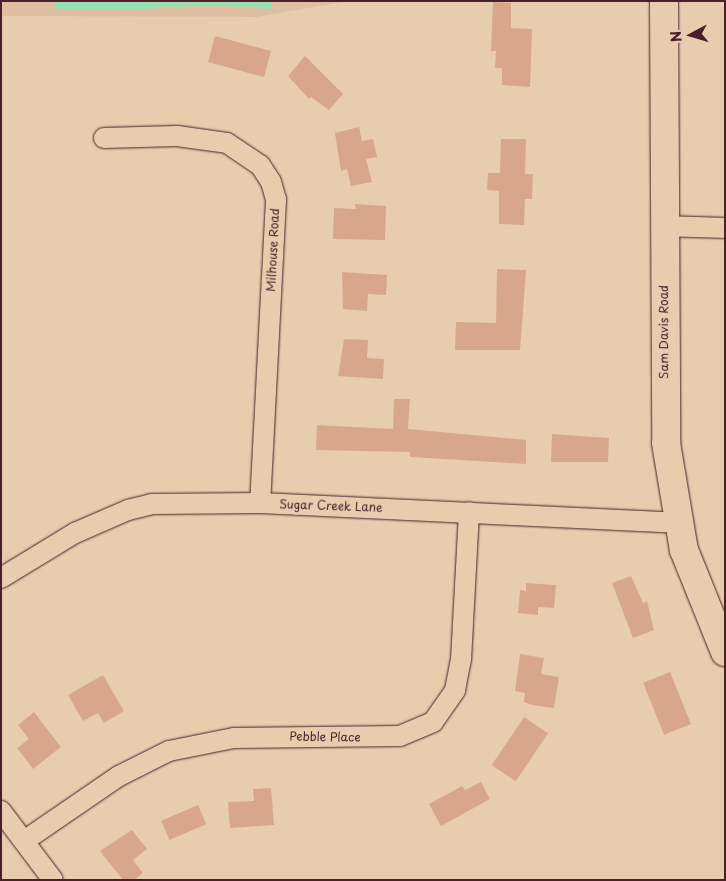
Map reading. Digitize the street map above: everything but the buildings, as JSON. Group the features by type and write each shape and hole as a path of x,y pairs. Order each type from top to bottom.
{"street":[{"name":"Sam Davis Road","path":"664,1 664,389 669,472 678,523 695,583 725,652"},
{"name":"Milhouse Road","path":"104,138 177,136 227,143 260,165 271,182 276,200 260,503"},
{"path":"664,226 725,228"},
{"name":"Sugar Creek Lane","path":"1,578 42,550 128,510 161,504 260,503 678,523"},
{"name":"Pebble Place","path":"24,841 119,776 168,751 242,737 400,736 433,722 456,690 469,512"},
{"path":"1,811 53,880"}],"shaded area":[{"path":"1,1 349,1 257,17 1,16"}],"green space":[{"path":"56,1 272,1 271,9 210,5 129,10 56,9"}]}
